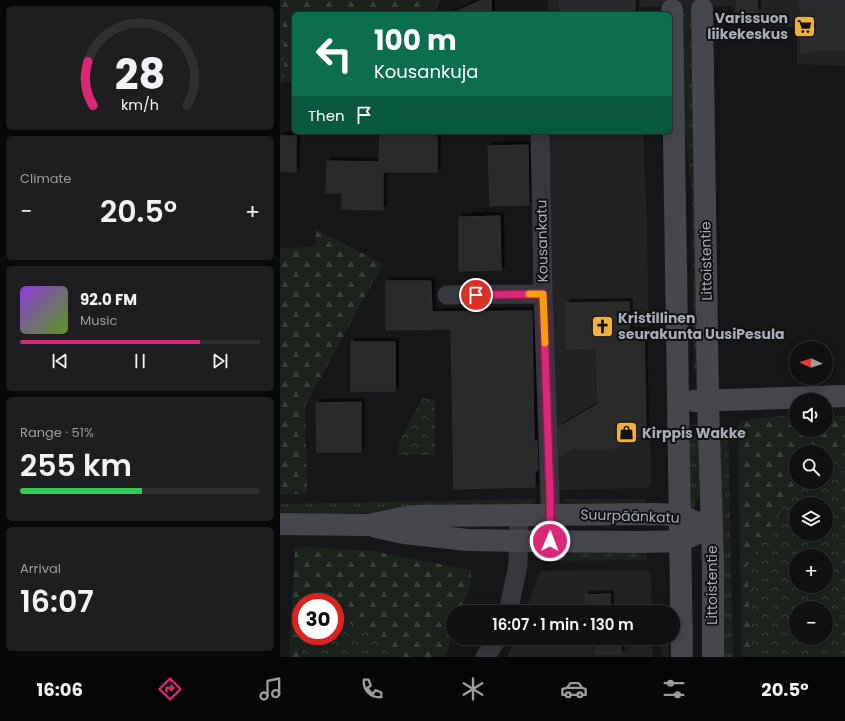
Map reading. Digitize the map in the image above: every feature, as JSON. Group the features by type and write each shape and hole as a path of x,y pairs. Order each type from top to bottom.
{"main road":[{"name":"Littoistentie","path":"702,9 713,657"},
{"path":"672,10 682,657"},
{"path":"678,401 845,396"},
{"name":"Suurpäänkatu","path":"368,525 412,516 679,515 712,529"},
{"name":"Suurpäänkatu","path":"280,524 368,525 404,533 468,540 519,541 642,542 680,540 712,529"}],"street":[{"name":"Kousankatu","path":"540,134 550,541"},
{"path":"446,295 543,294"},
{"path":"509,605 518,565 519,515"},
{"path":"485,657 493,645"}],"shaded area":[{"path":"548,0 845,0 845,66 797,64 797,27 734,24 733,6 640,7 640,12 548,12"},
{"path":"550,134 643,134 647,222 651,484 647,488 554,490"},
{"path":"648,570 651,579 652,605 528,605 540,571"},
{"path":"512,645 652,645 653,657 507,657"}],"green space":[{"path":"280,0 285,81 280,83"},
{"path":"281,0 440,0 434,12 292,12 292,83 285,81"},
{"path":"682,7 692,7 697,371 695,371 694,367 692,197 683,113"},
{"path":"315,229 383,264 305,406 307,494 280,495 280,248 314,247 316,244"},
{"path":"422,399 435,399 435,455 398,455 399,442"},
{"path":"833,415 845,416 845,657 742,657 738,426 741,422 761,418 789,416 789,437 833,437"},
{"path":"698,418 700,479 699,495 693,511 690,512 689,452 691,437"},
{"path":"728,430 733,657 723,657 720,445 722,437"},
{"path":"845,445 845,657 752,657 747,565 789,498 789,541 833,541 833,497 790,497 795,489 833,489 833,453"},
{"path":"535,499 536,501 533,504 519,510 280,514 280,504"},
{"path":"563,499 646,499 644,505 564,502"},
{"path":"310,547 373,551 471,570 471,582 463,605 446,605 446,645 449,645 445,657 289,657 292,602 292,645 344,645 344,593 293,593 295,548"},
{"path":"575,552 637,553 647,555 647,560 547,561"},
{"path":"344,620 395,649 392,657 299,657 304,645 344,645"},
{"path":"661,645 667,645 669,657 661,657"}],"building":[{"path":"482,0 491,0 491,12 455,12"},
{"path":"560,0 635,0 635,12 560,12"},
{"path":"737,0 757,0 757,12 737,12"},
{"path":"800,0 845,0 845,50 811,50 801,54"},
{"path":"380,134 437,134 437,172 383,172 383,210 342,209 342,193 326,193 327,161 379,162"},
{"path":"280,136 296,136 296,172 280,171"},
{"path":"528,145 529,205 490,206 488,146"},
{"path":"500,216 501,270 459,271 459,217"},
{"path":"386,281 431,281 432,312 532,311 534,442 537,440 538,470 535,472 535,487 454,489 451,329 386,330"},
{"path":"629,302 629,331 644,331 646,436 631,436 615,448 573,448 560,456 559,427 598,404 597,348 566,349 566,303"},
{"path":"351,342 395,342 395,391 351,391"},
{"path":"361,402 361,452 317,452 316,403"},
{"path":"610,594 610,605 586,605 585,595"},
{"path":"596,645 620,645 621,654 596,654"}],"slow traffic":[{"path":"529,294 543,294 545,343"}],"place":[{"name":"Varissuon liikekeskus","path":"804,26"},
{"name":"Kristillinen seurakunta UusiPesula","path":"602,326"},
{"name":"Kirppis Wakke","path":"627,433"}],"route":[{"path":"476,295 543,294 550,495 550,541"}]}
